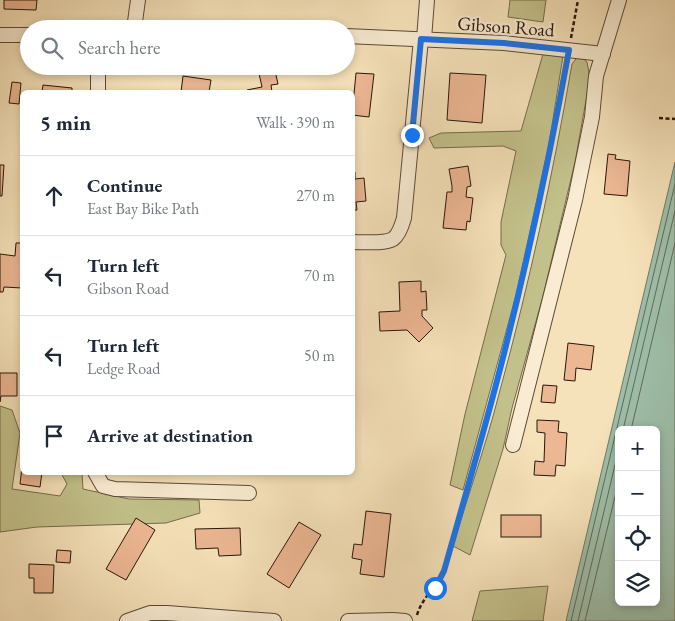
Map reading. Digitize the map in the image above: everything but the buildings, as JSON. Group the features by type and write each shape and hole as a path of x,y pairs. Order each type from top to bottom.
{"street":[{"path":"135,20 138,0"},
{"path":"355,242 394,239 400,230 404,218 427,0"},
{"path":"512,445 575,200 592,117 596,76 619,0"},
{"path":"0,35 20,35"},
{"name":"Gibson Road","path":"355,36 504,43 603,54"},
{"path":"98,75 98,90"},
{"path":"97,475 103,486 115,489 249,493"},
{"path":"127,621 150,613 167,612 274,621"},
{"path":"348,621 405,621"}],"path":[{"path":"414,621 424,600 435,588 444,571 481,442 512,319 551,145 578,0"},
{"path":"660,118 675,119"}],"shaded area":[{"path":"510,0 546,0 543,22 508,17"},
{"path":"543,54 563,56 549,144 516,295 463,490 450,485 465,414 506,255 501,245 501,222 516,151 503,146 434,148 429,138 441,133 521,131"},
{"path":"579,55 587,62 590,78 575,162 543,296 512,408 503,449 470,555 453,546 510,353 540,229 572,64"},
{"path":"0,406 12,410 20,433 12,489 60,496 67,484 62,475 82,475 83,489 129,499 199,500 200,513 166,523 37,527 0,532"},
{"path":"548,586 543,621 472,621 480,591"}],"water":[{"path":"675,162 675,621 566,621"}],"route":[{"path":"412,135 421,39 504,43 569,50 551,145 510,329 481,442 444,571 435,588"}]}
